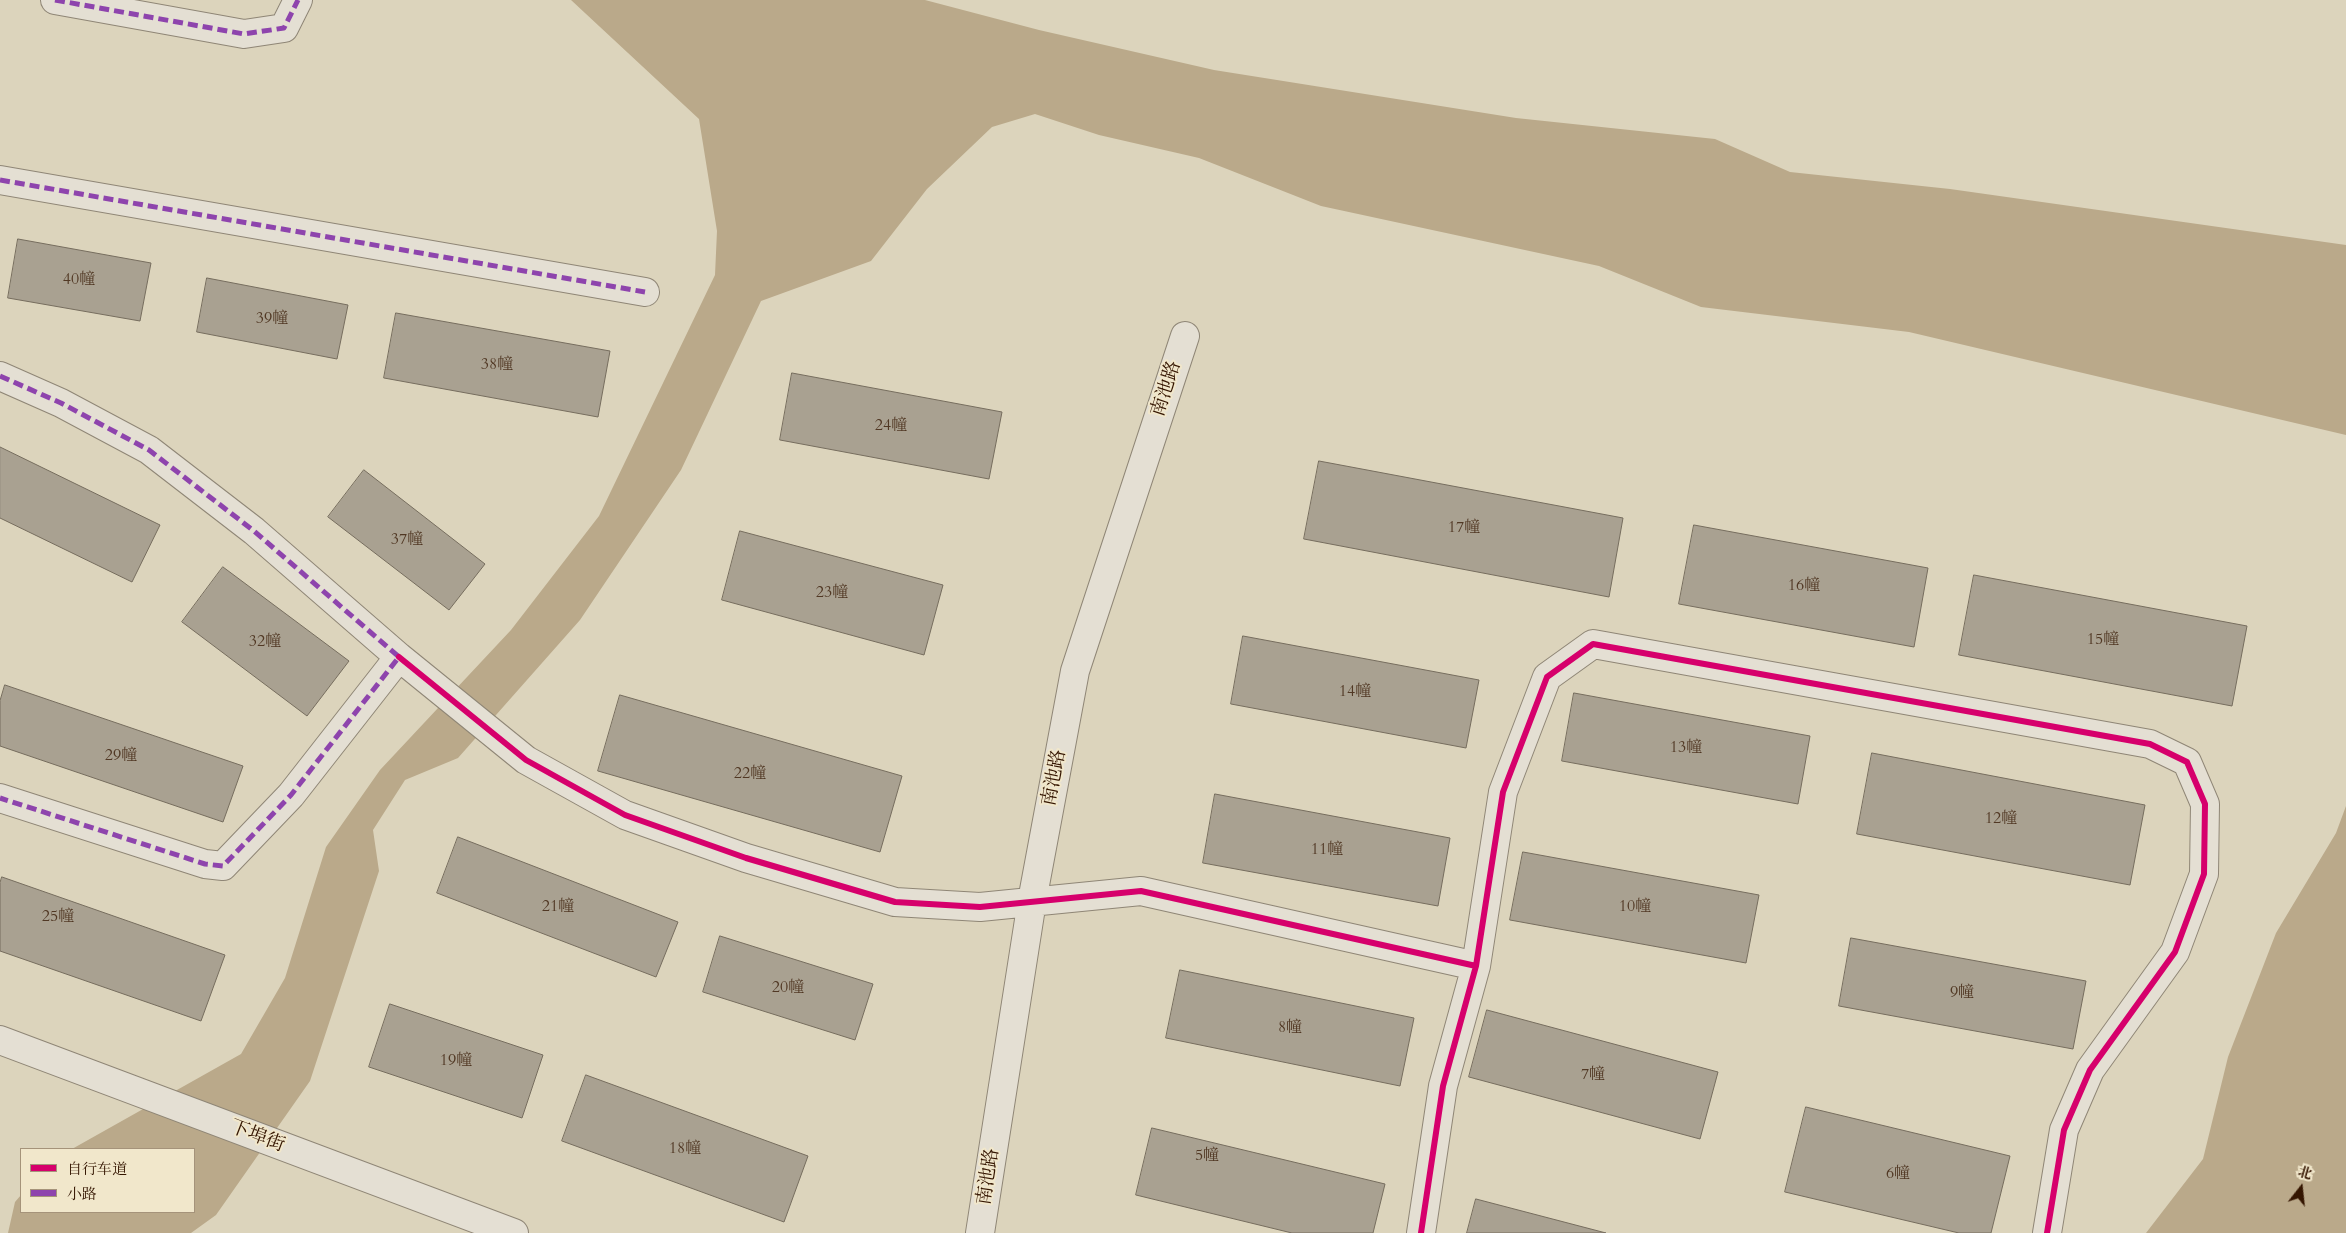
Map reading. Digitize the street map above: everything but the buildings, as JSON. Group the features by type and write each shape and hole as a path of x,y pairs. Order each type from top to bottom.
{"street":[{"path":"55,0 244,34 284,28 298,0"},
{"path":"0,180 646,292"},
{"name":"南池路","path":"980,1233 1032,900 1076,671 1185,336"},
{"path":"0,376 61,403 149,450 254,530 399,657 526,760 626,815 746,858 895,902 980,906 1141,891 1476,966"},
{"path":"1420,1233 1443,1086 1476,966 1503,792 1547,677 1593,644 2150,744 2187,762 2205,804 2204,874 2175,952 2090,1070 2064,1130 2047,1233"},
{"path":"0,798 204,864 223,866 291,795 399,657"},
{"name":"下埠街","path":"0,1040 514,1233"}],"shaded area":[{"path":"571,0 925,0 1039,30 1214,70 1516,118 1715,139 1790,172 1950,189 2346,245 2346,435 1909,332 1701,307 1599,266 1321,206 1199,158 1099,135 1035,114 992,127 927,189 871,261 761,301 681,470 580,620 458,758 405,780 373,830 379,871 310,1081 216,1215 191,1233 8,1233 15,1202 20,1196 20,1213 195,1213 195,1148 74,1148 241,1054 285,978 326,847 380,770 511,630 599,516 715,275 717,231 699,119"},
{"path":"2346,806 2346,1233 2146,1233 2203,1159 2228,1057 2276,933 2336,833"}],"marked path":[{"path":"55,0 244,34 284,28 298,0"},
{"path":"0,180 645,292"},
{"path":"0,376 61,403 149,450 254,531 399,657 291,795 223,866 205,864 0,798"}],"cycle path":[{"path":"1421,1233 1443,1086 1476,966 1503,792 1547,677 1593,644 2150,744 2187,762 2205,804 2204,874 2175,952 2090,1070 2064,1130 2047,1233"},
{"path":"399,657 526,760 625,815 746,858 895,902 980,907 1141,891 1476,966"}]}
